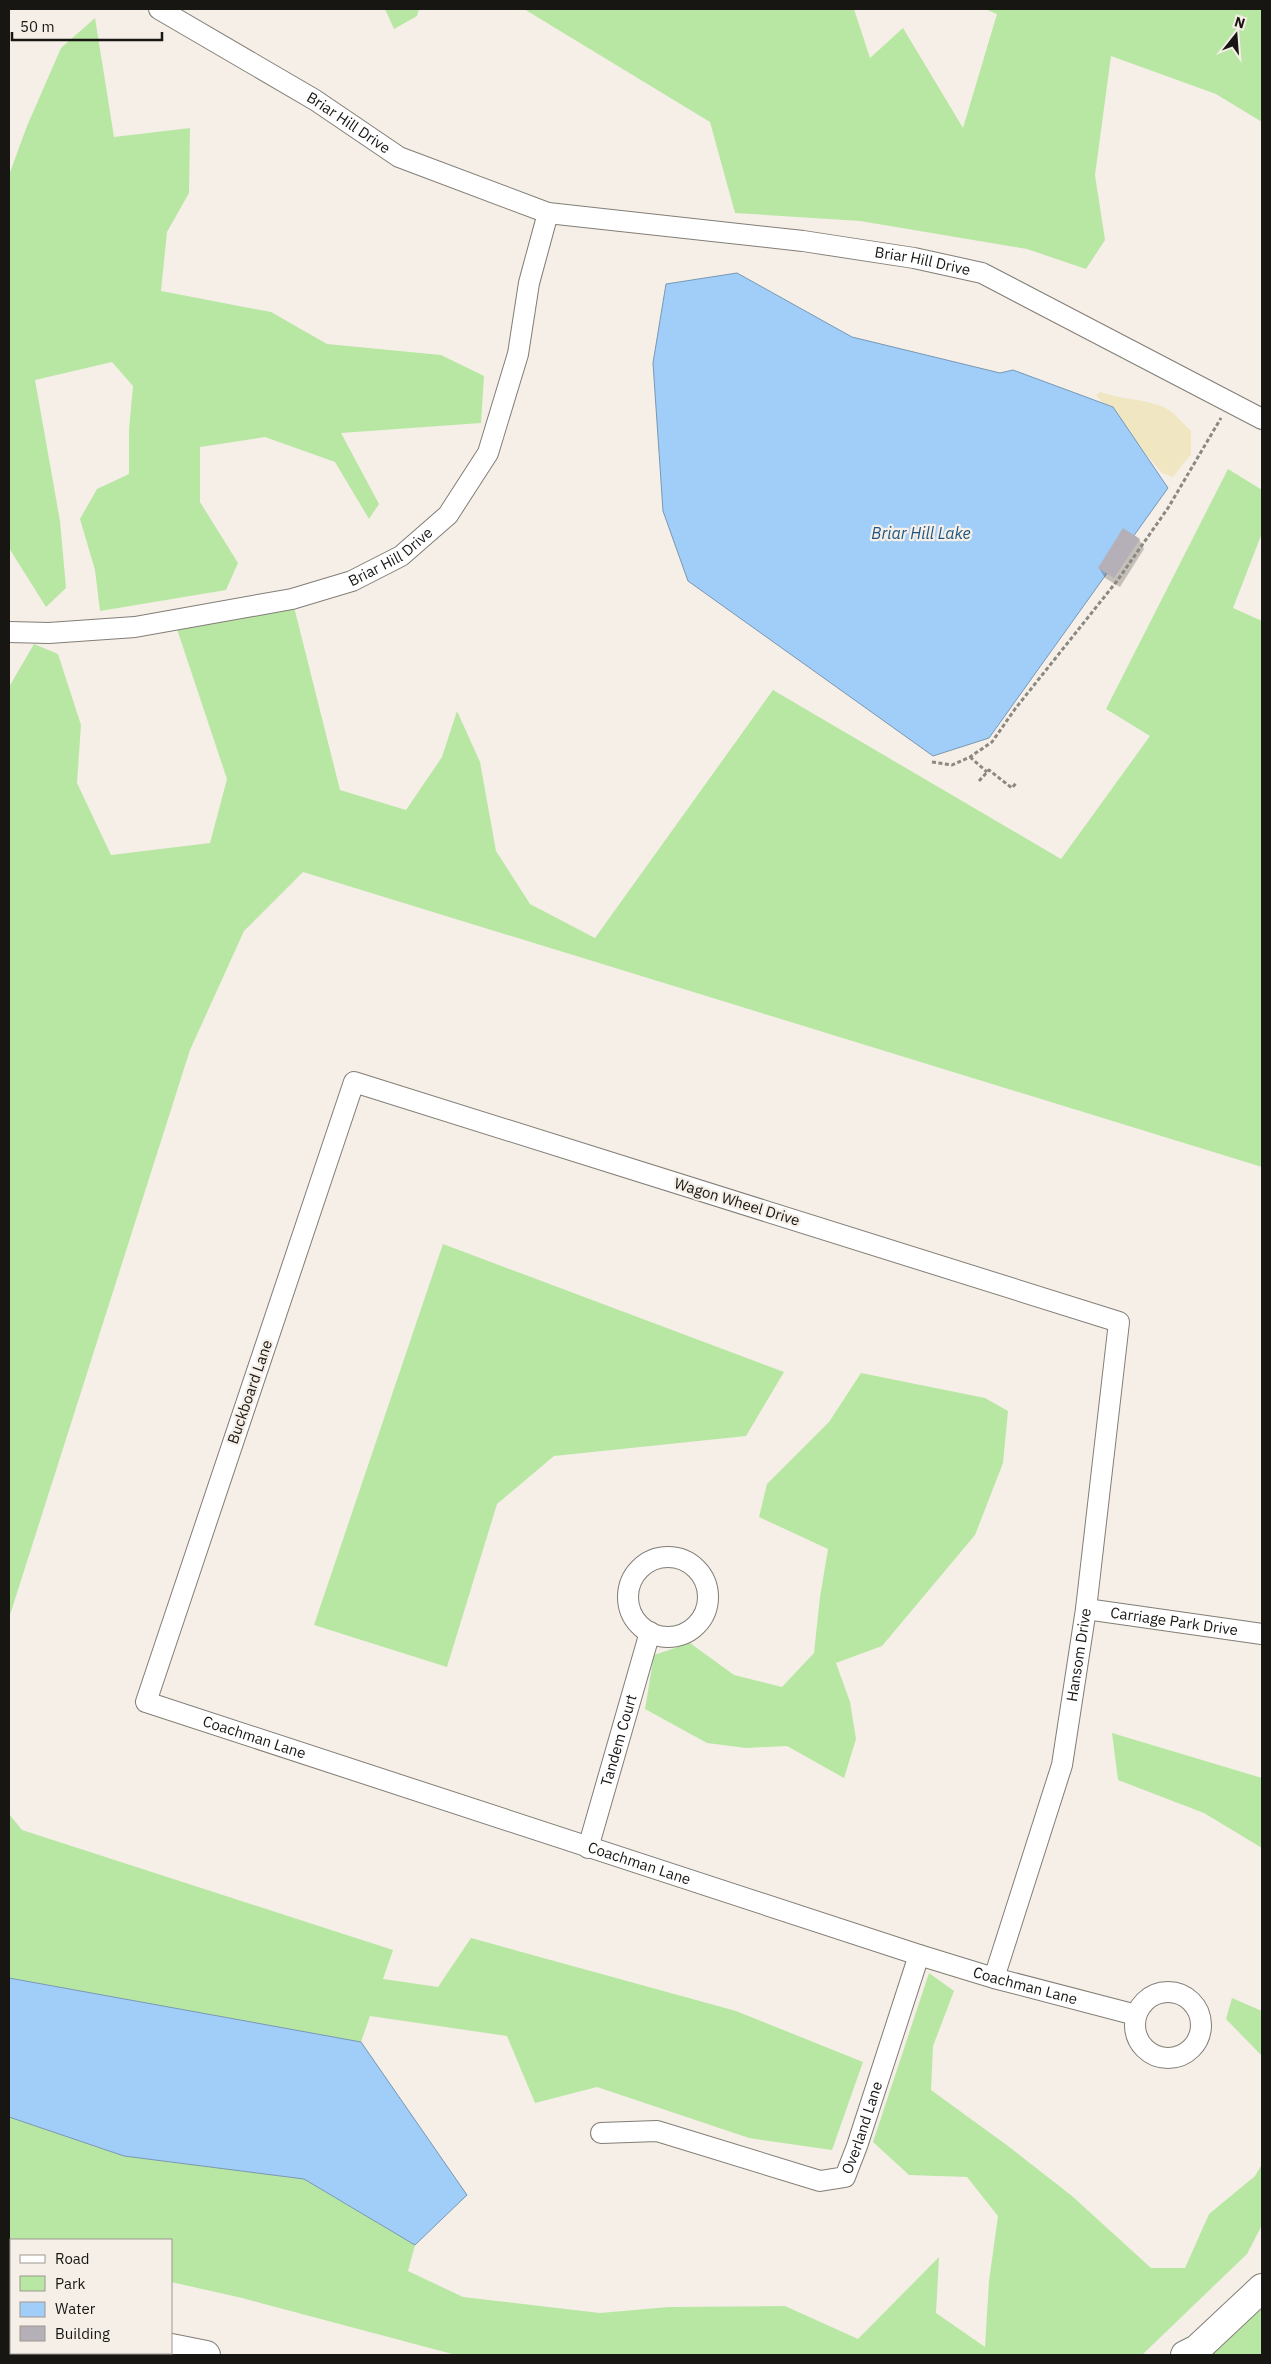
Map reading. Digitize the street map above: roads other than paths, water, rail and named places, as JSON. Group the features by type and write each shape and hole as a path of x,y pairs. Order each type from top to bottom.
{"highway":[{"path":"1185,2355 1197,2349 1262,2288"},
{"path":"172,2348 206,2355"}],"street":[{"name":"Briar Hill Drive","path":"160,9 315,100 399,157 548,213 803,241 895,255 982,273 1262,419"},
{"name":"Briar Hill Drive","path":"9,632 49,633 135,627 292,599 352,581 401,556 448,515 488,453 518,354 529,282 548,213"},
{"name":"Wagon Wheel Drive","path":"354,1082 1118,1322"},
{"name":"Buckboard Lane","path":"146,1702 354,1082"},
{"name":"Hansom Drive","path":"994,1978 1062,1765 1086,1609 1118,1322"},
{"name":"Carriage Park Drive","path":"1086,1609 1262,1634"},
{"name":"Tandem Court","path":"588,1848 650,1632"},
{"name":"Coachman Lane","path":"146,1702 919,1955 994,1978 1136,2015"},
{"name":"Overland Lane","path":"601,2133 657,2131 820,2182 845,2177 857,2146 919,1955"}],"water":[{"name":"Briar Hill Lake","path":"737,273 852,337 1000,373 1013,370 1113,407 1168,488 989,738 933,756 688,581 663,511 653,363 666,284"},
{"path":"9,1978 361,2042 467,2195 415,2245 304,2179 124,2156 9,2117"}]}
